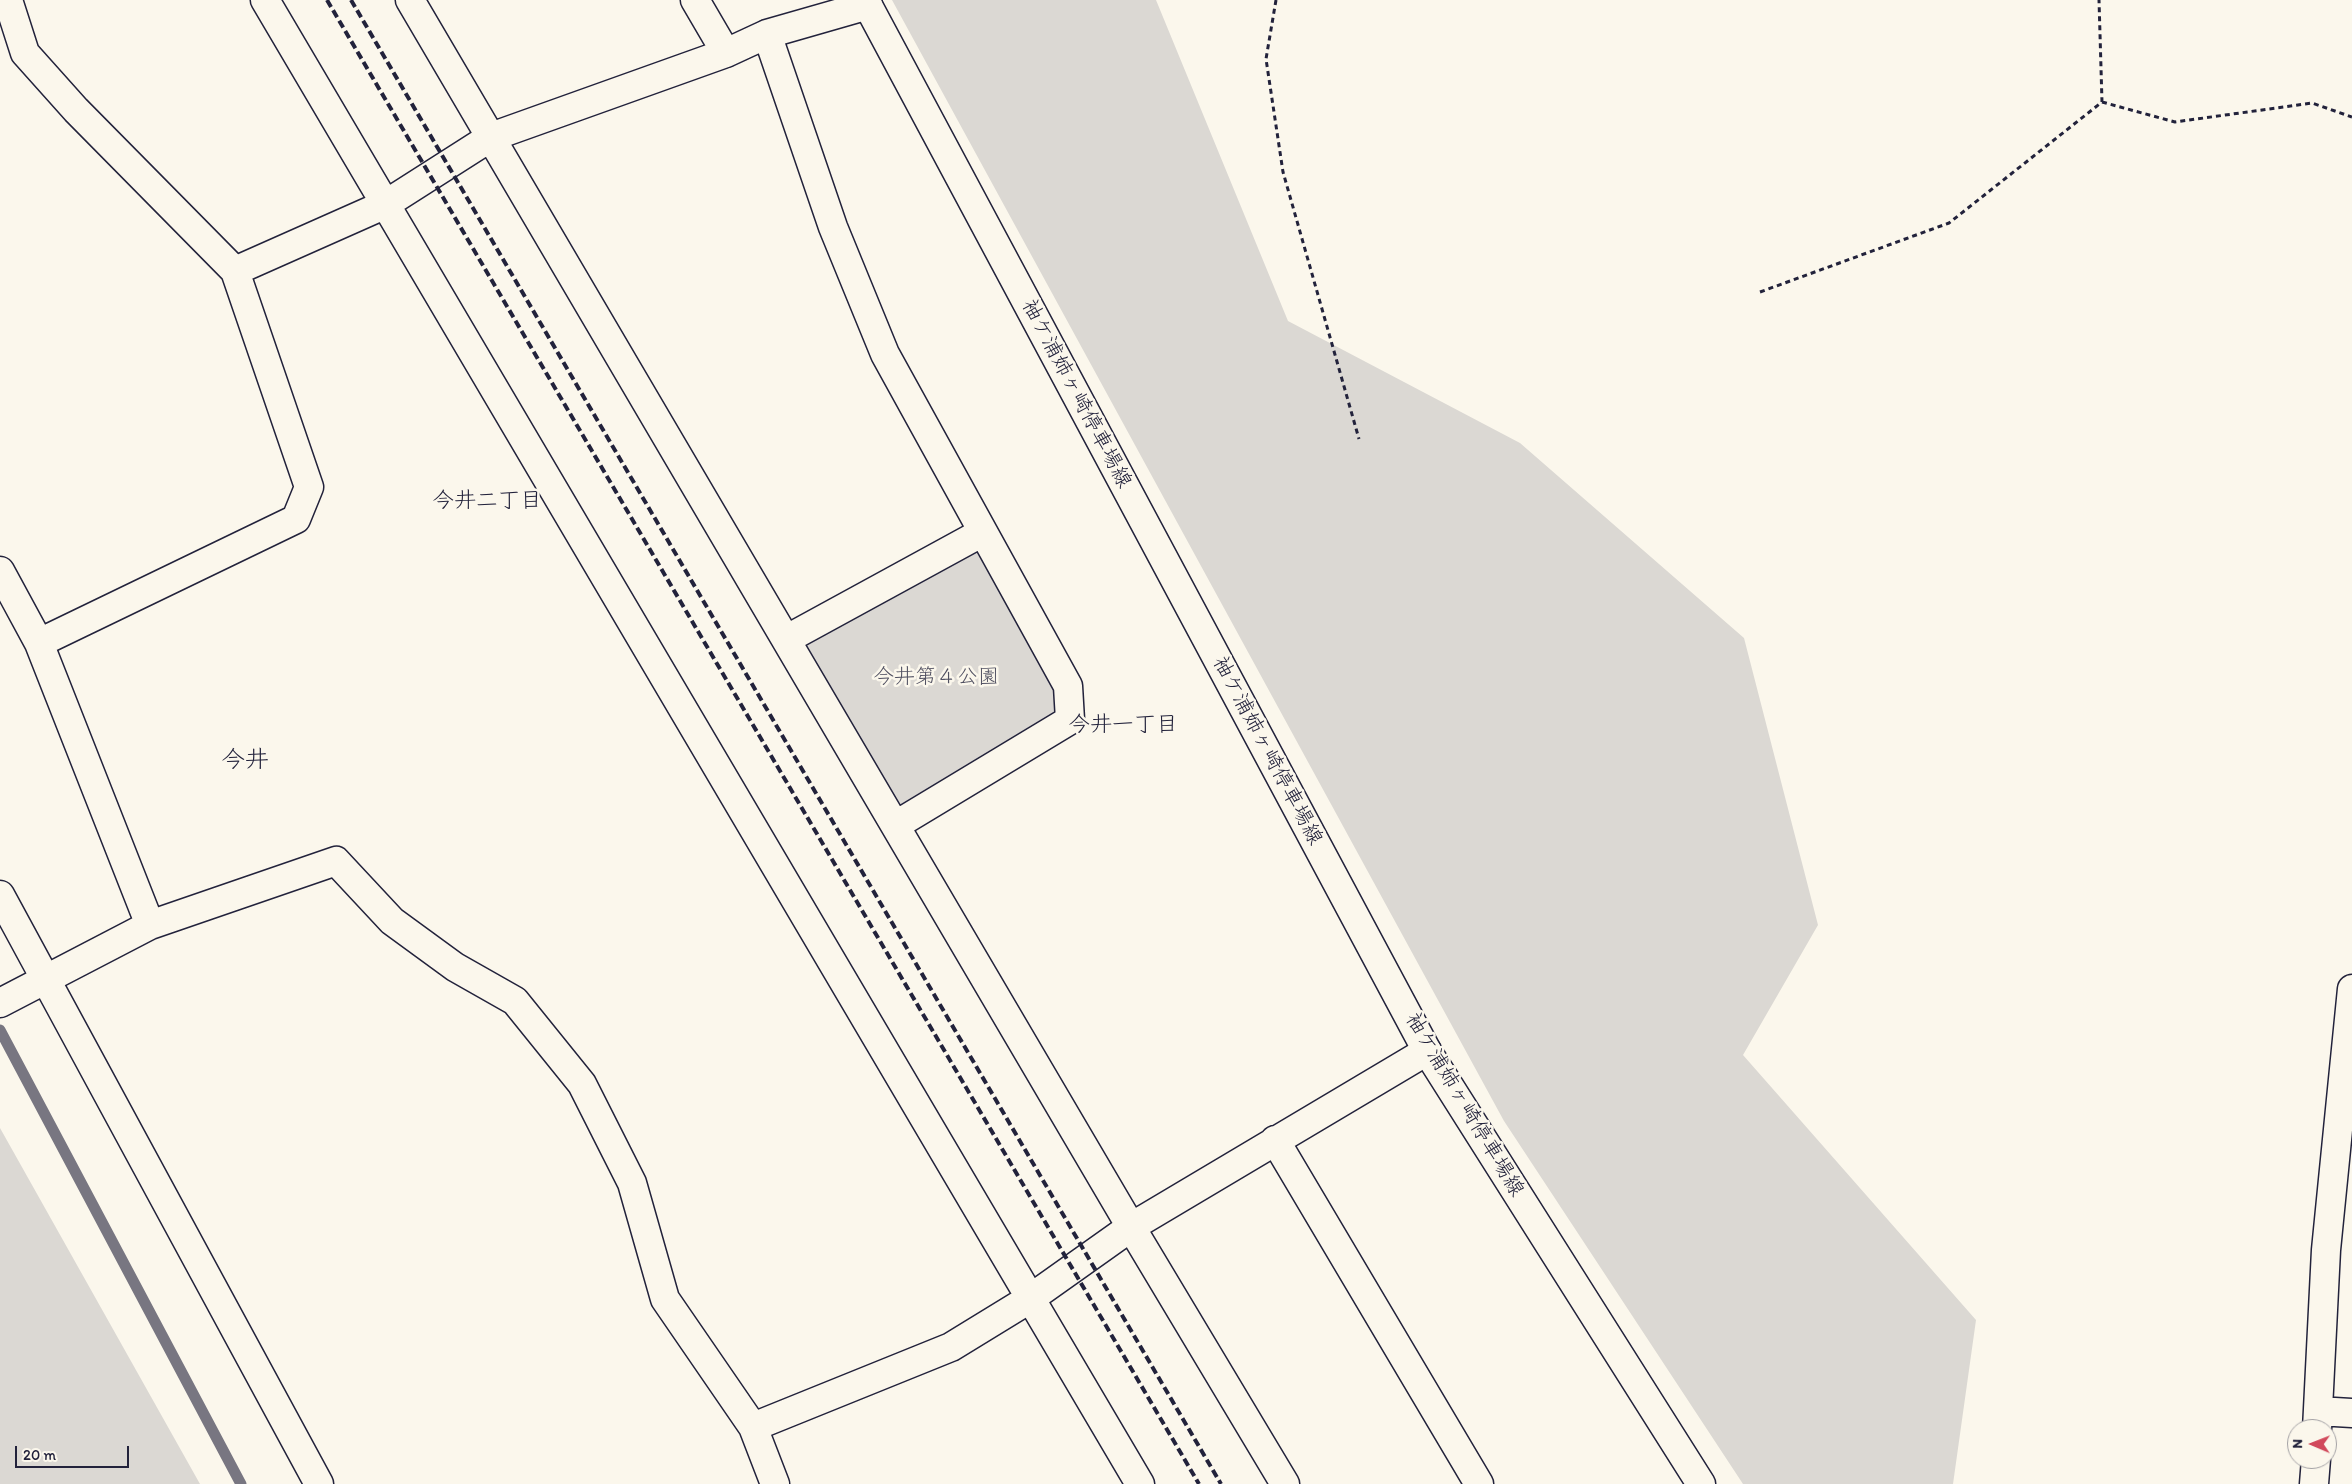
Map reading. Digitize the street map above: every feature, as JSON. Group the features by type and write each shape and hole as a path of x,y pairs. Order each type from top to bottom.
{"street":[{"path":"8,0 25,53 76,110 235,271 309,486 296,519 39,643"},
{"path":"265,0 1140,1484"},
{"path":"410,0 1131,1227 1285,1484"},
{"path":"695,0 726,53"},
{"path":"235,271 386,204 491,137 726,53 767,34 867,3"},
{"name":"袖ケ浦姉ヶ崎停車場線","path":"867,3 1427,1051 1701,1484"},
{"path":"767,34 833,227 885,354 1068,686 1070,720 896,825"},
{"path":"787,639 983,532"},
{"path":"0,571 39,643 150,926"},
{"path":"8,999 150,926 336,861 392,922 454,967 515,1001 582,1084 632,1183 665,1299 752,1427 775,1484"},
{"path":"0,895 319,1484"},
{"path":"2317,1419 2326,1250 2352,988"},
{"path":"752,1427 951,1347 1031,1298 1131,1227 1427,1051"},
{"path":"1275,1140 1479,1484"},
{"path":"2322,1419 2352,1413"},
{"path":"2314,1484 2315,1469"}],"path":[{"path":"1276,0 1266,59 1283,172 1359,439"},
{"path":"2099,0 2102,102"},
{"path":"2102,102 2175,122 2312,103 2352,117"},
{"path":"1760,292 1949,224 2102,102"}],"green space":[{"path":"892,0 1156,0 1288,321 1520,443 1744,638 1818,925 1743,1055 1976,1320 1953,1484 1743,1484 1504,1121"},
{"name":"今井第４公園","path":"983,532 1070,720 896,825 787,639"},
{"path":"0,1128 200,1484 0,1484"}],"waterway":[{"path":"0,1030 241,1484"}],"railway":[{"path":"327,0 1199,1484"},
{"path":"351,0 1221,1484"}],"district":[{"name":"今井二丁目","path":"487,501"},
{"name":"今井一丁目","path":"1123,725"},
{"name":"今井","path":"245,761"}]}
